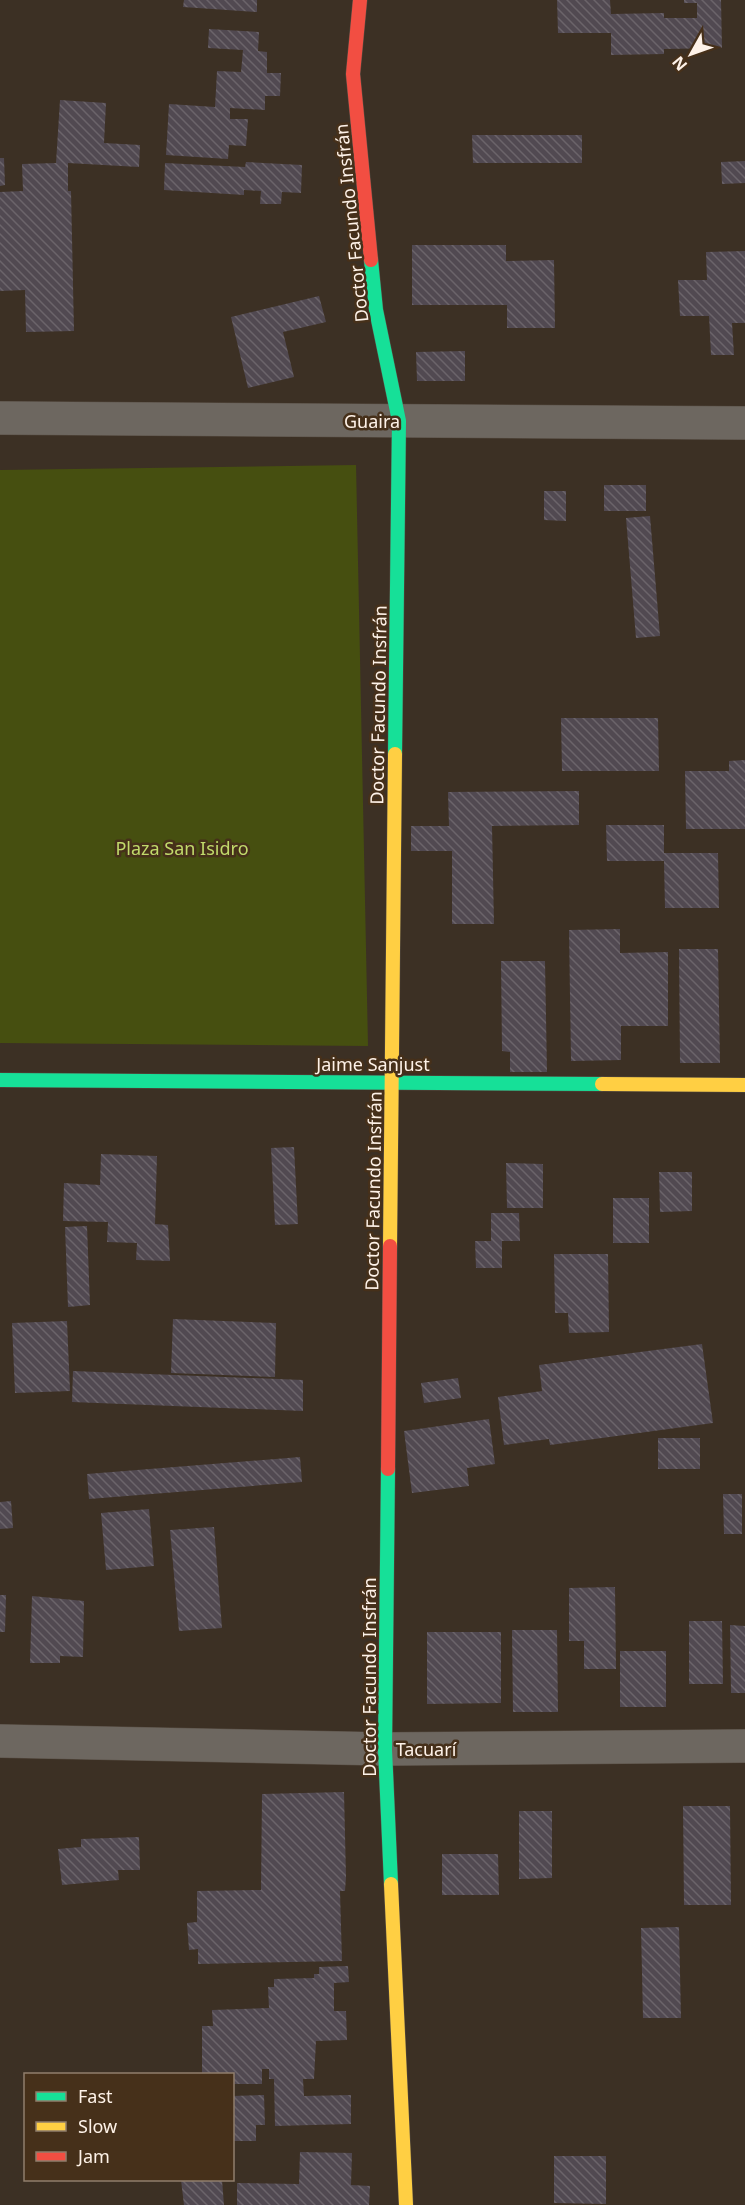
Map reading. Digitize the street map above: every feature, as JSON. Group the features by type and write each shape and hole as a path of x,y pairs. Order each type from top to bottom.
{"street":[{"name":"Doctor Facundo Insfrán","path":"360,0 354,86 376,310 399,421 385,1749 406,2205"},
{"name":"Guaira","path":"0,418 745,423"},
{"name":"Jaime Sanjust","path":"0,1080 745,1085"},
{"name":"Tacuarí","path":"0,1741 385,1749 745,1746"}],"green space":[{"name":"Plaza San Isidro","path":"356,465 368,1046 0,1043 0,470"}],"building":[{"path":"184,0 257,0 257,12 183,7"},
{"path":"557,0 610,0 611,14 664,13 664,18 697,18 697,3 684,3 684,0 721,0 722,48 664,49 664,54 611,55 611,33 558,33"},
{"path":"209,29 259,32 258,51 267,52 267,73 281,73 280,96 265,96 265,110 230,108 230,119 248,119 246,146 229,145 228,159 166,155 169,104 215,107 217,71 241,72 243,50 208,48"},
{"path":"60,100 106,103 104,143 140,145 139,167 68,163 68,191 71,191 74,331 26,332 25,290 0,291 0,192 23,191 22,164 56,163"},
{"path":"472,135 582,135 582,163 473,163"},
{"path":"0,158 4,158 5,185 0,186"},
{"path":"745,161 745,183 722,184 721,162"},
{"path":"246,162 302,165 301,193 282,192 281,204 260,204 261,191 244,190 244,195 164,190 165,163 245,167"},
{"path":"412,245 506,245 506,261 554,260 555,328 507,328 507,305 412,305"},
{"path":"745,251 745,323 732,323 734,355 711,355 709,316 680,316 678,280 707,280 706,252"},
{"path":"319,296 326,322 283,332 294,377 248,388 231,317"},
{"path":"465,351 465,381 417,381 416,352"},
{"path":"604,485 646,485 646,511 604,511"},
{"path":"544,491 566,491 566,521 544,520"},
{"path":"650,516 660,636 636,638 626,518"},
{"path":"561,718 658,718 659,771 562,771"},
{"path":"745,760 745,829 686,829 685,771 729,771 729,761"},
{"path":"579,791 579,825 492,826 494,924 452,924 452,851 411,851 411,826 449,826 448,792"},
{"path":"606,825 664,825 664,853 718,853 719,908 665,908 664,861 607,861"},
{"path":"620,929 620,953 668,952 668,1026 621,1026 621,1060 571,1061 569,930"},
{"path":"679,949 718,949 720,1063 680,1063"},
{"path":"501,961 545,961 547,1072 510,1072 510,1052 502,1051"},
{"path":"294,1147 298,1224 275,1225 271,1148"},
{"path":"101,1154 157,1156 155,1224 168,1225 170,1261 136,1260 137,1243 107,1242 108,1222 63,1221 64,1183 100,1185"},
{"path":"506,1163 543,1164 543,1208 507,1208"},
{"path":"659,1172 692,1172 692,1211 660,1212"},
{"path":"613,1198 649,1198 649,1243 613,1243"},
{"path":"491,1213 519,1213 520,1241 502,1241 502,1268 476,1268 475,1241 491,1241"},
{"path":"87,1226 90,1305 68,1307 65,1227"},
{"path":"554,1254 608,1254 609,1332 569,1333 568,1313 555,1313"},
{"path":"173,1319 276,1323 275,1377 171,1373"},
{"path":"67,1321 70,1391 15,1393 12,1323"},
{"path":"702,1344 713,1423 550,1445 549,1439 504,1445 498,1397 542,1391 539,1365"},
{"path":"73,1371 303,1380 303,1411 72,1402"},
{"path":"458,1378 461,1398 424,1403 421,1383"},
{"path":"489,1419 495,1464 467,1468 469,1486 412,1493 404,1431"},
{"path":"658,1438 700,1438 700,1469 658,1469"},
{"path":"300,1457 302,1482 89,1499 87,1474"},
{"path":"723,1494 742,1494 742,1534 724,1534"},
{"path":"11,1501 13,1528 0,1529 0,1502"},
{"path":"149,1509 154,1566 106,1570 101,1513"},
{"path":"214,1527 222,1628 179,1631 170,1530"},
{"path":"615,1587 616,1669 584,1669 584,1641 569,1641 569,1588"},
{"path":"0,1595 6,1595 5,1632 0,1632"},
{"path":"32,1596 84,1601 83,1657 60,1656 60,1663 30,1663"},
{"path":"689,1621 722,1621 723,1684 689,1684"},
{"path":"730,1625 745,1626 745,1693 731,1693"},
{"path":"512,1630 557,1630 558,1712 513,1712"},
{"path":"427,1632 501,1632 501,1703 427,1704"},
{"path":"620,1651 666,1651 666,1707 620,1707"},
{"path":"344,1792 346,1877 345,1891 340,1891 342,1961 198,1964 198,1949 189,1950 187,1923 197,1922 197,1891 261,1890 262,1794"},
{"path":"683,1806 730,1806 731,1905 684,1905"},
{"path":"519,1811 552,1811 552,1878 519,1879"},
{"path":"139,1837 140,1870 118,1870 119,1880 62,1885 58,1849 81,1847 81,1839"},
{"path":"442,1854 498,1854 499,1895 442,1895"},
{"path":"679,1927 681,2018 643,2018 641,1928"},
{"path":"348,1966 349,1982 334,1983 334,2011 346,2011 347,2040 316,2041 314,2079 303,2079 304,2096 351,2095 351,2124 275,2126 274,2079 269,2079 269,2069 262,2069 262,2084 234,2084 234,2073 202,2073 202,2026 213,2026 212,2010 269,2008 268,1987 274,1987 274,1979 314,1978 314,1974 319,1974 319,1967"},
{"path":"264,2095 265,2125 256,2125 256,2141 234,2141 234,2096"},
{"path":"300,2152 352,2153 351,2185 370,2186 369,2205 237,2205 237,2183 299,2184"},
{"path":"554,2156 606,2156 606,2204 554,2203"},
{"path":"181,2181 222,2181 224,2205 184,2205"}],"traffic: fast":[{"path":"371,260 376,310 399,421 395,754"},
{"path":"0,1080 602,1084"},
{"path":"388,1469 385,1749 391,1884"}],"traffic: slow":[{"path":"390,1246 395,754"},
{"path":"602,1084 745,1085"},
{"path":"391,1884 406,2205"}],"traffic: jam":[{"path":"360,0 353,74 371,260"},
{"path":"388,1469 390,1246"}]}
